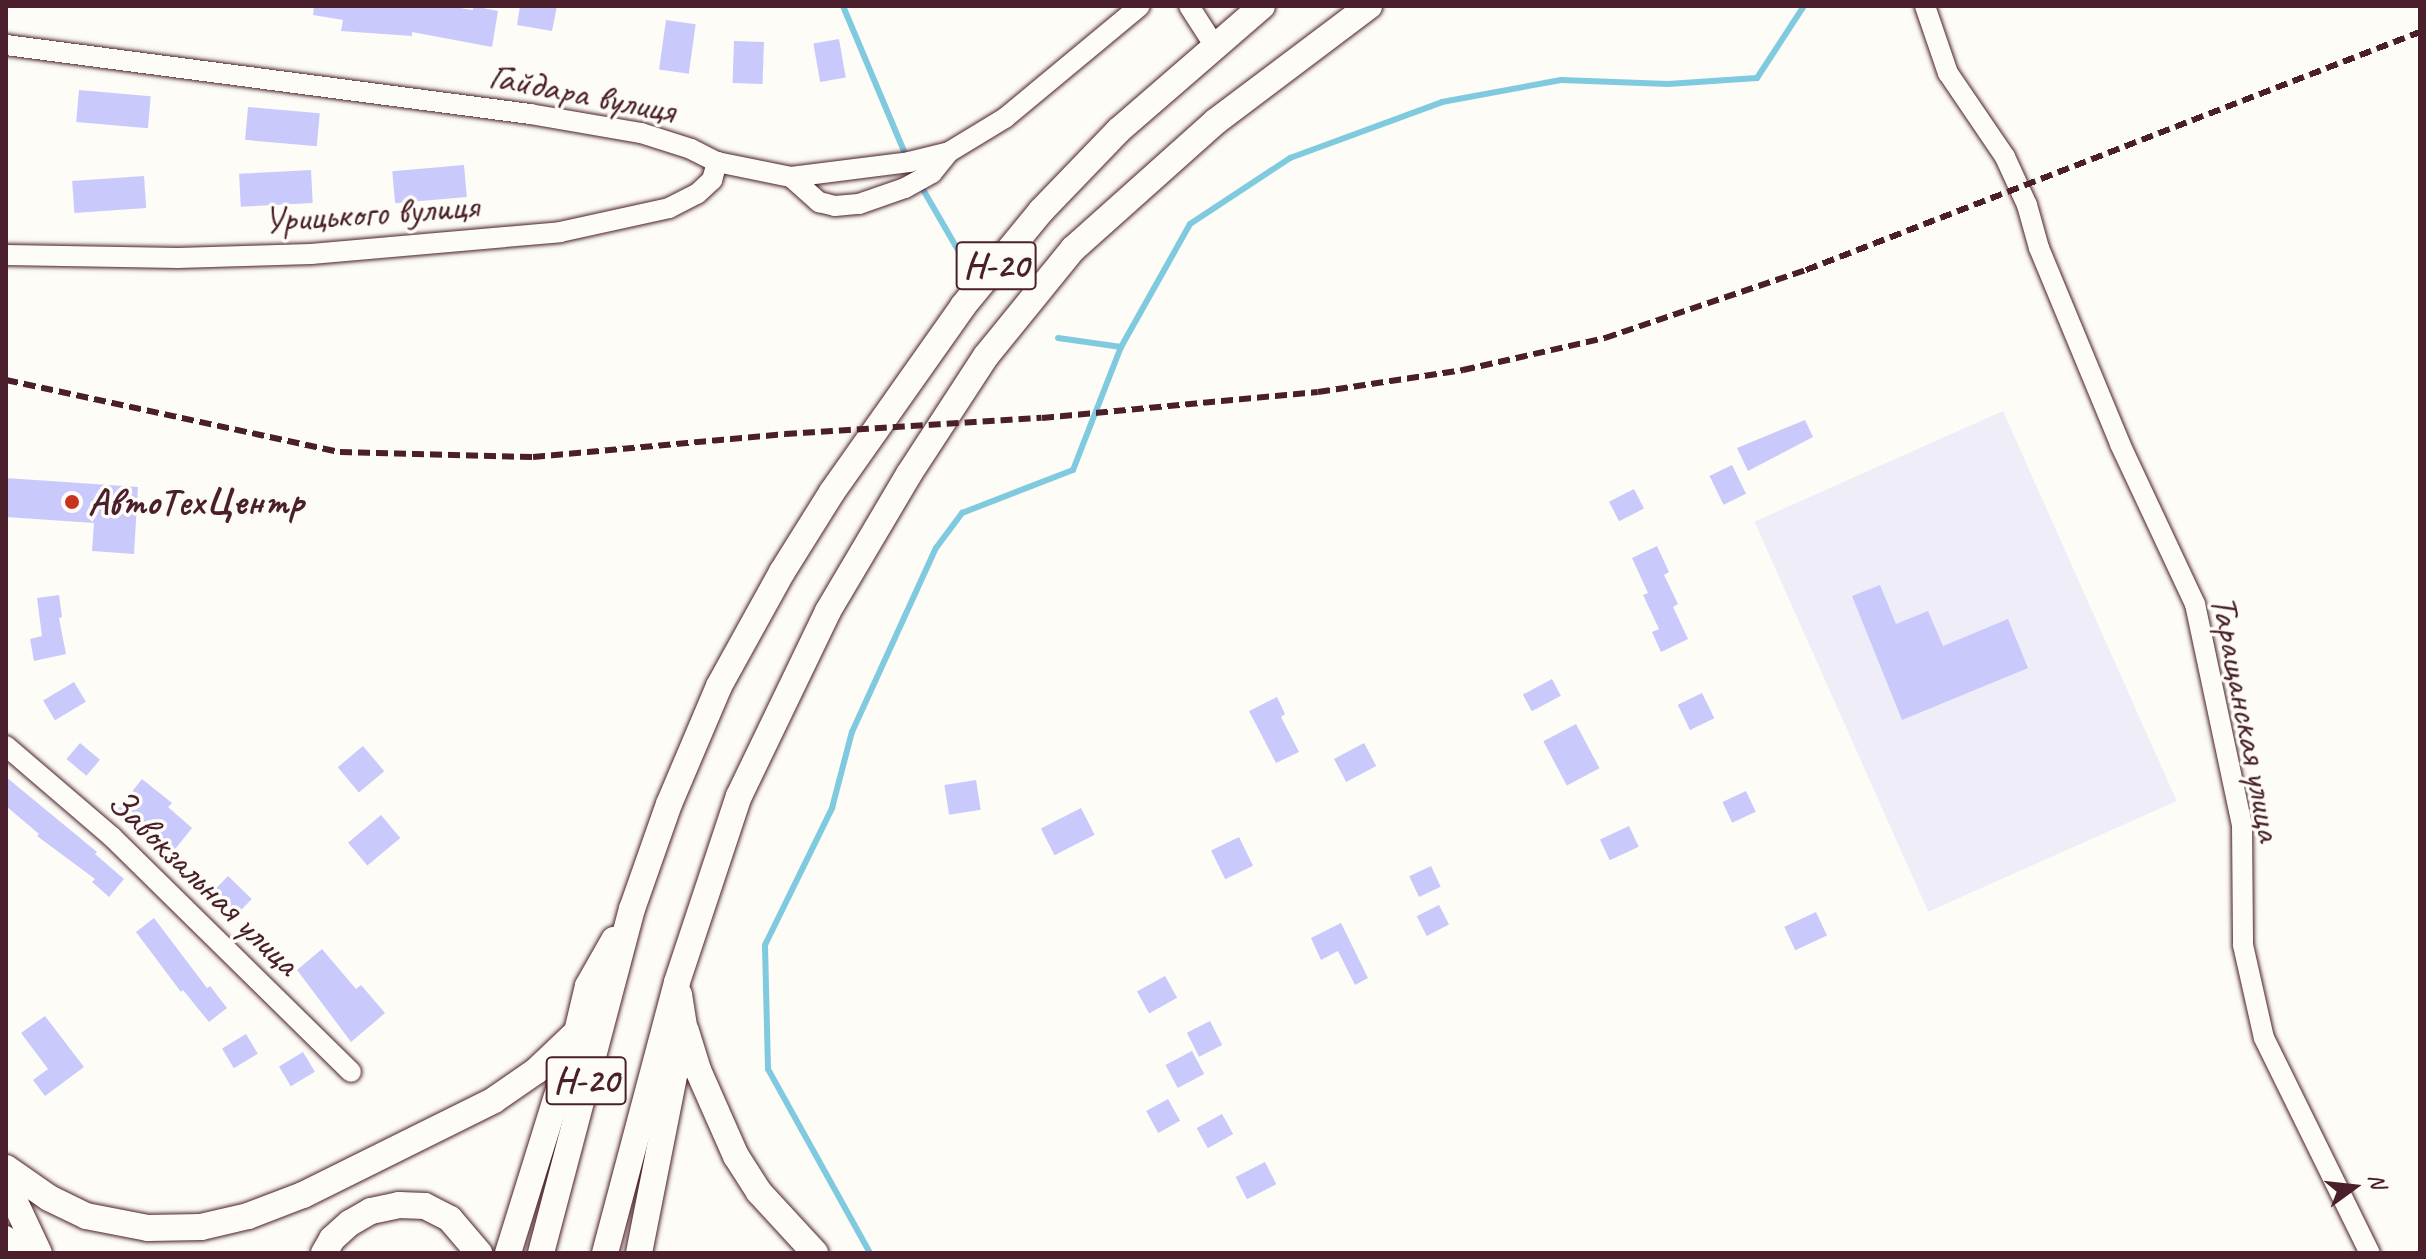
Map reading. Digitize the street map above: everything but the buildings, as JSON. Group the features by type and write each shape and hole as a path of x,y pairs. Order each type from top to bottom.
{"main road":[{"name":"Н-20","path":"541,1253 632,909 669,804 719,686 832,492 963,306 1041,211 1119,130 1262,6"},
{"name":"Н-20","path":"605,1253 677,982 739,796 828,611 909,474 986,356 1073,249 1133,193 1289,63 1369,6"},
{"path":"508,1253 577,1032 588,986 632,909"},
{"path":"677,982 684,1026 698,1070 736,1156 759,1192 815,1253"},
{"path":"639,1253 684,1026"},
{"path":"6,1168 49,1198 74,1210 132,1225 201,1227 248,1216 303,1195 494,1100 536,1071 577,1032"},
{"path":"6,1183 39,1253"},
{"path":"324,1253 332,1239 350,1223 371,1211 399,1205 425,1206 450,1219 479,1253"}],"street":[{"name":"Гайдара вулиця","path":"6,45 530,114 641,133 691,149 717,162 791,177 909,162 949,152 1005,118 1140,6"},
{"path":"1189,6 1214,45"},
{"name":"Таращанская улица","path":"1925,6 1948,73 2005,157 2027,205 2039,248 2120,444 2195,604 2242,825 2243,945 2264,1038 2370,1253"},
{"path":"791,177 819,202 835,206 859,204 905,188 932,173 949,152"},
{"name":"Урицького вулиця","path":"6,255 178,258 311,254 560,232 669,208 697,194 712,180 717,162"},
{"name":"Завокзальная улица","path":"6,746 112,837 351,1072"},
{"path":"6,1236 26,1253"}],"shaded area":[{"path":"2003,411 2177,801 1928,912 1755,522"}],"waterway":[{"path":"843,6 904,151"},
{"path":"870,1253 768,1069 765,945 832,808 852,732 936,548 962,513 1073,470 1121,347 1190,224 1290,158 1442,102 1561,80 1668,84 1757,78 1804,6"},
{"path":"921,186 958,250"},
{"path":"1058,338 1121,347"}],"railway":[{"path":"6,380 340,452 533,457 785,434 1042,418 1318,392 1463,370 1605,338 1806,270 2420,32"}],"place":[{"name":"АвтоТехЦентр","path":"72,502"}]}
